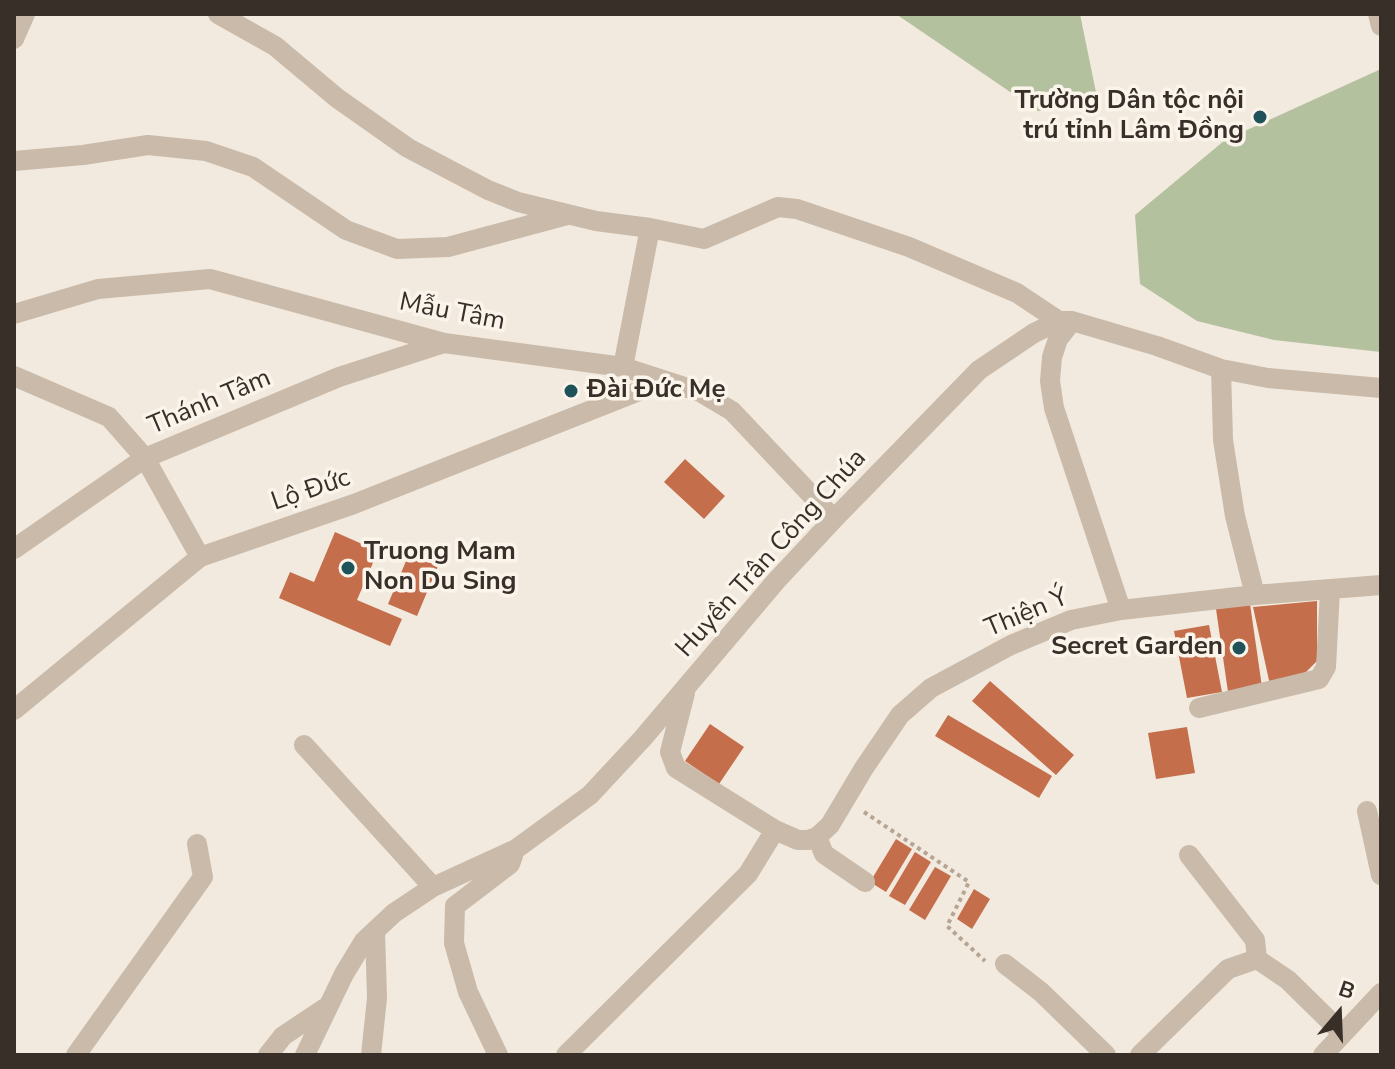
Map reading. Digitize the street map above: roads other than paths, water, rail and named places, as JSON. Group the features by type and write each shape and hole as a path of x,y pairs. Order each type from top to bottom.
{"street":[{"path":"14,39 25,14"},
{"path":"218,14 275,46 337,98 408,148 488,190 518,202 596,221 704,239 778,207 797,209 909,247 1017,293 1065,321 1157,346 1221,369 1268,378 1381,388"},
{"path":"1378,14 1381,26"},
{"path":"14,161 148,145 206,151 253,167 346,230 397,249 448,247 569,214"},
{"path":"623,367 650,228"},
{"name":"Mẫu Tâm","path":"14,314 98,289 210,279 444,343 623,367 700,392 732,411 834,519"},
{"path":"1065,321 1052,357 1050,381 1054,408 1121,610"},
{"name":"Huyền Trân Công Chúa","path":"305,1055 364,941 394,913 433,887 516,849 590,795 776,581 979,370 1034,333 1065,321"},
{"name":"Thánh Tâm","path":"14,549 145,458 339,377 444,343"},
{"path":"1221,369 1223,440 1235,516 1255,595"},
{"path":"14,376 109,417 145,458 200,557"},
{"name":"Lộ Đức","path":"14,710 200,557 354,504 662,382"},
{"name":"Thiện Ý","path":"817,837 830,825 900,715 931,688 1011,645 1071,620 1121,610 1381,585"},
{"path":"1199,708 1319,679 1326,667 1330,590"},
{"path":"686,687 670,752 676,768 775,830 798,840 817,837 824,854 865,882"},
{"path":"304,745 433,887"},
{"path":"1367,811 1381,875"},
{"path":"566,1055 748,874 775,830"},
{"path":"76,1055 203,877 197,844"},
{"path":"498,1055 464,980 454,943 455,906 510,864 516,849"},
{"path":"1189,855 1255,940 1257,959 1288,980 1342,1033"},
{"path":"371,1055 377,998 375,931"},
{"path":"1140,1055 1228,969 1257,959"},
{"path":"997,964 1041,992 1106,1055"},
{"path":"1323,1055 1381,993"},
{"path":"268,1055 283,1036 328,1006"}],"place":[{"name":"Trường Dân tộc nội trú tỉnh Lâm Đồng","path":"1260,117"},
{"name":"Đài Đức Mẹ","path":"571,391"},
{"name":"Truong Mam Non Du Sing","path":"348,568"},
{"name":"Secret Garden","path":"1239,648"}]}
